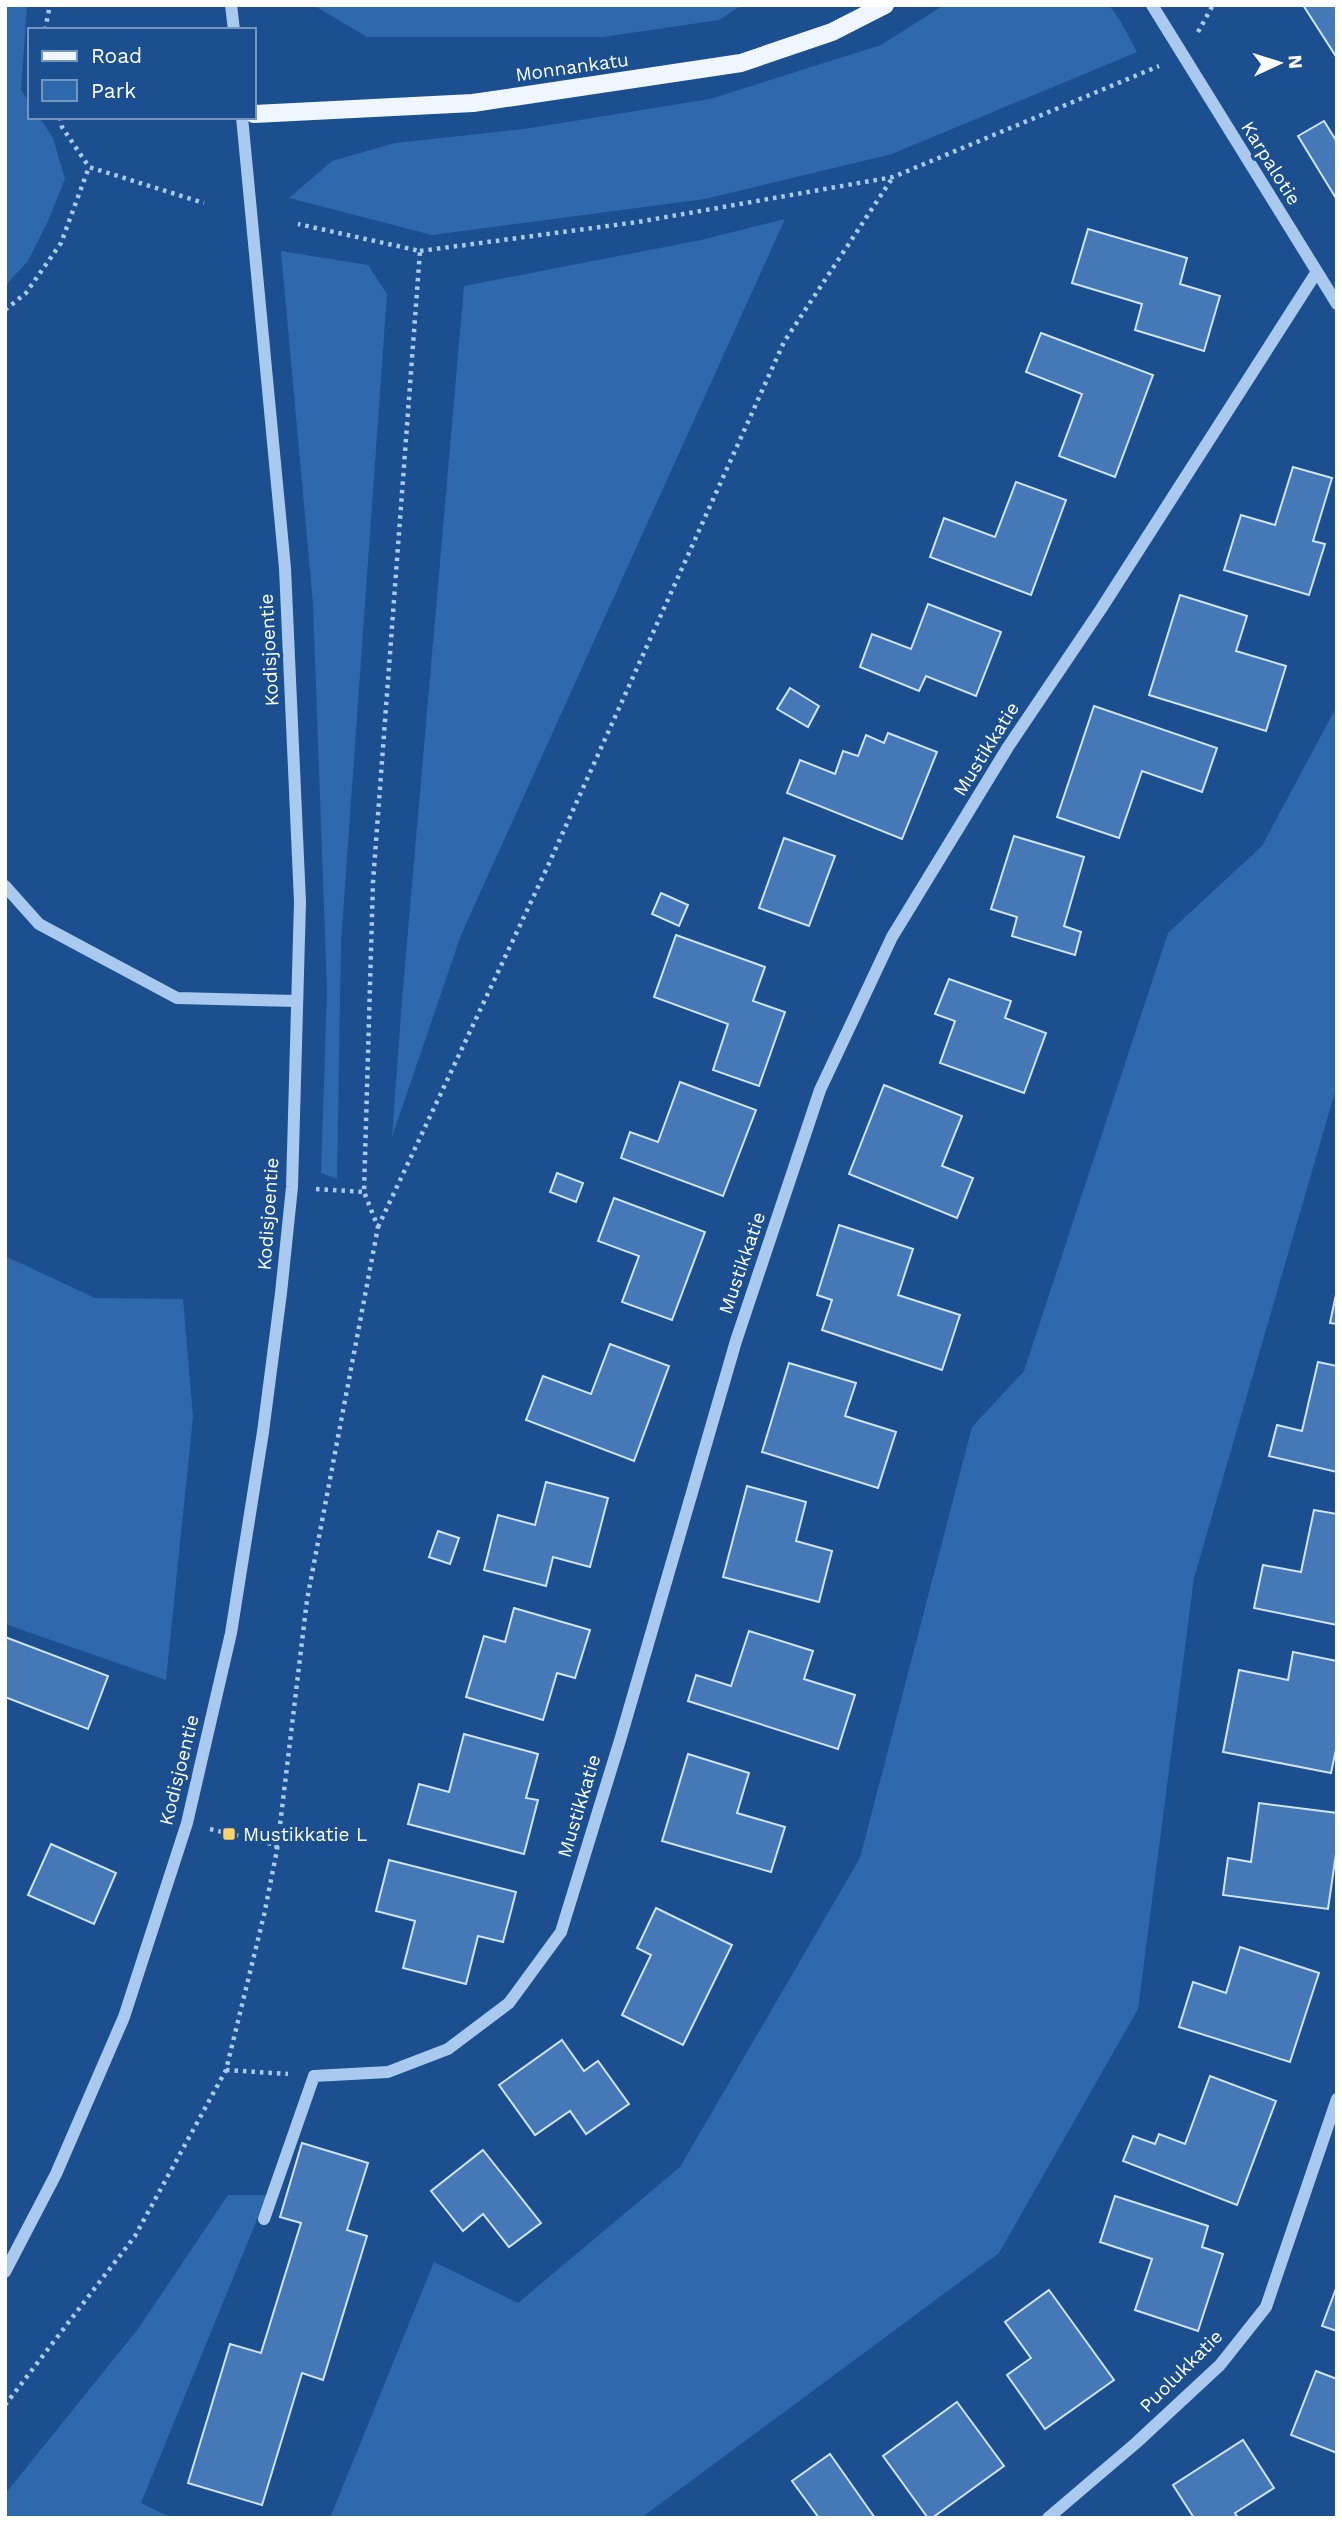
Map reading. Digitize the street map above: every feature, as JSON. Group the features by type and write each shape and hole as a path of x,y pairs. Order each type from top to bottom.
{"main road":[{"name":"Monnankatu","path":"256,114 473,103 741,64 832,32 885,5"}],"street":[{"path":"232,5 234,28"},
{"name":"Karpalotie","path":"1152,5 1337,304"},
{"name":"Kodisjoentie","path":"5,2272 56,2174 124,2017 187,1824 233,1619 265,1420 281,1293 292,1187 300,902 285,568 242,119"},
{"name":"Mustikkatie","path":"314,2076 388,2072 448,2049 509,2003 561,1932 621,1737 736,1341 820,1090 892,937 1008,747 1101,609 1316,273"},
{"path":"5,886 39,924 177,998 298,1002"},
{"path":"264,2219 314,2076"},
{"name":"Puolukkatie","path":"1048,2518 1136,2443 1220,2365 1266,2307 1337,2099"}],"path":[{"path":"45,28 50,5"},
{"path":"298,224 420,251 638,222 893,177 1182,57 1213,5"},
{"path":"60,119 62,127 89,167 204,203"},
{"path":"5,310 26,293 61,243 89,167"},
{"path":"5,2405 135,2236 226,2070 277,1850 307,1600 378,1227 546,870 784,342 893,177"},
{"path":"378,1227 364,1192 373,882 420,251"},
{"path":"292,1187 364,1192"},
{"path":"187,1824 276,1845 277,1850"},
{"path":"226,2070 314,2076"}],"green space":[{"path":"5,5 27,5 21,90 28,100 28,119 40,119 53,138 65,179 28,261 5,286"},
{"path":"313,5 742,5 719,20 603,37 367,37"},
{"path":"944,5 1109,5 1137,52 892,154 705,199 432,235 289,198 332,161 395,143 524,129 710,99 881,45"},
{"path":"785,219 461,935 392,1137 464,286 701,240"},
{"path":"281,251 368,265 387,294 341,942 337,1179 321,1173 327,990 313,604"},
{"path":"1337,706 1337,1085 1194,1578 1138,2009 999,2253 641,2518 330,2518 434,2262 518,2303 680,2167 860,1858 972,1427 1024,1371 1168,933 1262,846"},
{"path":"5,1256 95,1298 183,1299 193,1417 166,1680 5,1624"},
{"path":"228,2195 267,2195 141,2503 172,2518 5,2518 5,2494 138,2329"}],"building":[{"path":"1303,5 1337,5 1337,58"},
{"path":"1324,121 1337,142 1337,200 1298,136"},
{"path":"1088,229 1187,258 1180,284 1220,296 1204,351 1135,330 1142,304 1072,283"},
{"path":"1041,333 1153,375 1115,477 1059,456 1082,394 1026,372"},
{"path":"1293,467 1332,478 1313,541 1325,544 1309,595 1224,570 1241,515 1275,525"},
{"path":"1016,482 1066,500 1031,595 930,557 944,518 995,537"},
{"path":"1180,595 1247,616 1236,651 1286,666 1266,731 1149,695"},
{"path":"928,604 1001,632 976,696 926,676 919,691 860,667 872,634 911,649"},
{"path":"790,688 819,706 808,727 777,709"},
{"path":"1094,706 1217,748 1202,792 1142,771 1119,838 1057,817"},
{"path":"888,733 937,752 902,839 787,793 800,760 835,774 843,751 858,756 866,735 884,743"},
{"path":"1014,836 1084,857 1064,926 1081,932 1075,955 1012,936 1017,917 991,909"},
{"path":"784,838 835,856 809,926 759,908"},
{"path":"661,893 688,905 679,926 652,914"},
{"path":"676,935 765,967 753,1001 785,1012 759,1086 713,1070 728,1024 654,997"},
{"path":"949,979 1011,1001 1005,1018 1046,1033 1024,1093 940,1063 955,1021 935,1014"},
{"path":"680,1082 756,1110 723,1196 621,1158 630,1132 658,1142"},
{"path":"884,1085 962,1116 942,1166 973,1178 957,1218 849,1174"},
{"path":"557,1173 583,1183 576,1202 550,1192"},
{"path":"614,1198 705,1232 672,1320 622,1302 639,1256 598,1241"},
{"path":"839,1225 913,1249 898,1295 960,1315 942,1370 822,1330 832,1300 817,1295"},
{"path":"1337,1290 1337,1324 1330,1323"},
{"path":"610,1344 669,1366 634,1461 526,1420 543,1376 591,1394"},
{"path":"1318,1362 1337,1366 1337,1472 1269,1456 1277,1425 1302,1431"},
{"path":"789,1363 856,1383 845,1416 896,1432 878,1488 762,1452"},
{"path":"546,1482 608,1498 590,1567 553,1557 546,1586 484,1570 498,1515 535,1525"},
{"path":"747,1486 806,1502 796,1541 832,1551 819,1602 723,1577"},
{"path":"1314,1510 1337,1514 1337,1625 1254,1608 1263,1565 1301,1572"},
{"path":"438,1531 459,1538 450,1564 429,1557"},
{"path":"514,1608 590,1630 575,1678 557,1673 543,1720 466,1697 484,1636 505,1642"},
{"path":"749,1631 813,1651 804,1679 855,1695 838,1749 688,1701 696,1675 731,1686"},
{"path":"5,1637 108,1676 88,1729 5,1697"},
{"path":"1293,1652 1337,1661 1337,1745 1331,1773 1223,1752 1239,1670 1288,1680"},
{"path":"464,1734 538,1754 526,1798 538,1800 524,1854 408,1824 419,1784 449,1792"},
{"path":"688,1754 749,1773 737,1813 785,1827 771,1872 662,1841"},
{"path":"1259,1803 1337,1813 1337,1847 1328,1909 1223,1895 1228,1858 1251,1862"},
{"path":"51,1844 116,1873 94,1924 28,1895"},
{"path":"389,1860 516,1892 503,1942 478,1936 466,1984 403,1968 415,1921 376,1911"},
{"path":"656,1908 732,1945 683,2045 622,2015 651,1955 637,1948"},
{"path":"1240,1947 1319,1973 1290,2062 1179,2027 1193,1982 1226,1993"},
{"path":"562,2040 584,2071 598,2061 629,2104 586,2134 570,2111 535,2135 499,2085"},
{"path":"1210,2076 1276,2101 1237,2205 1123,2161 1133,2136 1155,2144 1159,2134 1185,2144"},
{"path":"302,2143 368,2163 347,2230 367,2236 323,2380 302,2373 262,2505 188,2483 230,2344 261,2353 301,2223 280,2217"},
{"path":"483,2150 541,2223 509,2247 483,2214 463,2231 431,2191"},
{"path":"1115,2196 1208,2226 1202,2247 1223,2254 1198,2331 1135,2310 1152,2259 1100,2242"},
{"path":"1337,2286 1337,2331 1322,2326"},
{"path":"1049,2290 1114,2380 1045,2429 1007,2375 1031,2358 1005,2322"},
{"path":"1316,2371 1337,2379 1337,2453 1291,2435"},
{"path":"957,2402 1004,2466 932,2518 928,2518 883,2456"},
{"path":"1243,2440 1274,2488 1235,2513 1238,2518 1194,2518 1173,2485"},
{"path":"830,2454 875,2518 819,2518 792,2481"}],"place":[{"name":"Mustikkatie L","path":"229,1834"}]}
